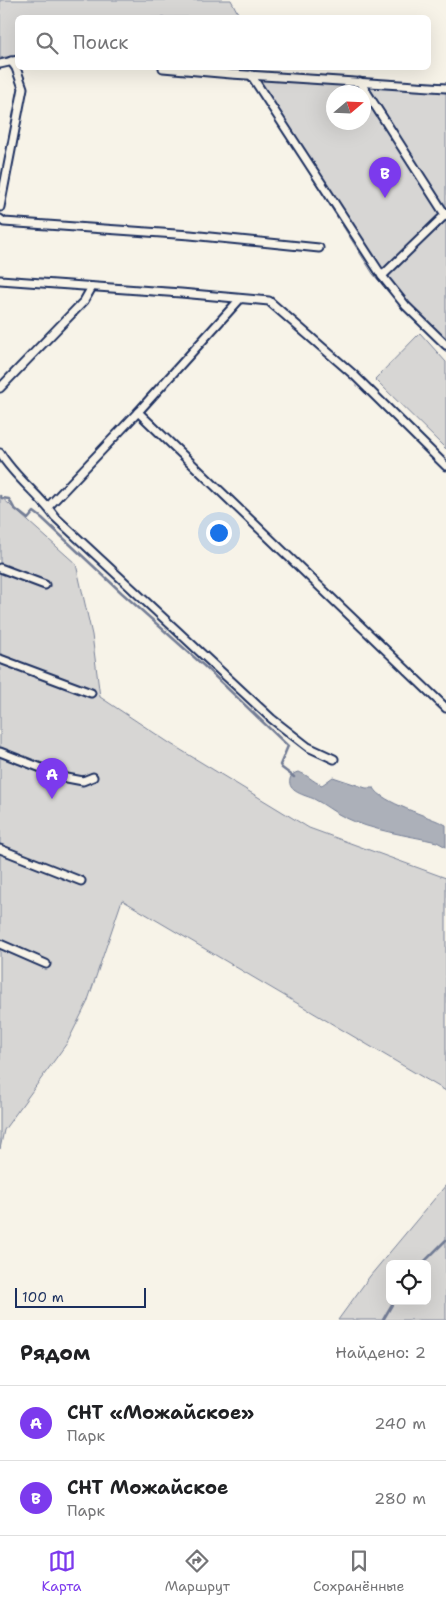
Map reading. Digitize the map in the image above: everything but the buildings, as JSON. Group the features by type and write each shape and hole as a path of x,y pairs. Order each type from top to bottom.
{"street":[{"path":"0,64 14,61"},
{"path":"0,207 23,88 17,70"},
{"path":"185,70 446,88"},
{"path":"251,75 382,276 406,306 446,345"},
{"path":"360,82 446,215 382,276"},
{"path":"0,219 4,222 190,235 319,248"},
{"path":"0,280 269,301 354,375 446,466"},
{"path":"0,388 84,301 92,287"},
{"path":"48,507 138,412 240,299"},
{"path":"138,412 446,708"},
{"path":"0,453 8,467 48,507 55,517 272,719 308,747 334,759"},
{"path":"0,568 45,585"},
{"path":"0,659 91,693"},
{"path":"0,752 67,778 82,782 93,778"},
{"path":"0,849 81,881"},
{"path":"0,944 46,964"}],"shaded area":[{"path":"0,0 231,0 239,15 15,15 15,55 0,58"},
{"path":"250,71 446,84 446,352 406,312 373,274 250,79"},
{"path":"420,333 446,362 446,449 375,379"},
{"path":"0,496 76,564 92,635 100,697 171,744 309,828 446,878 446,1091 122,900 87,1003 67,1043 4,1130 0,1149"},
{"path":"298,772 322,785 333,777 366,788 374,788 386,799 446,825 446,847 437,842 366,826 340,815 291,787 291,776"},
{"path":"446,1185 446,1320 338,1320 370,1276"}],"waterway":[{"path":"0,496 9,499 14,508 28,519 34,512 42,518 204,666 288,746 280,765 294,777"},
{"path":"426,1260 446,1240"},
{"path":"383,1320 392,1305"}],"place":[{"name":"СНТ Можайское","path":"385,198"},
{"name":"СНТ «Можайское»","path":"52,799"}]}
